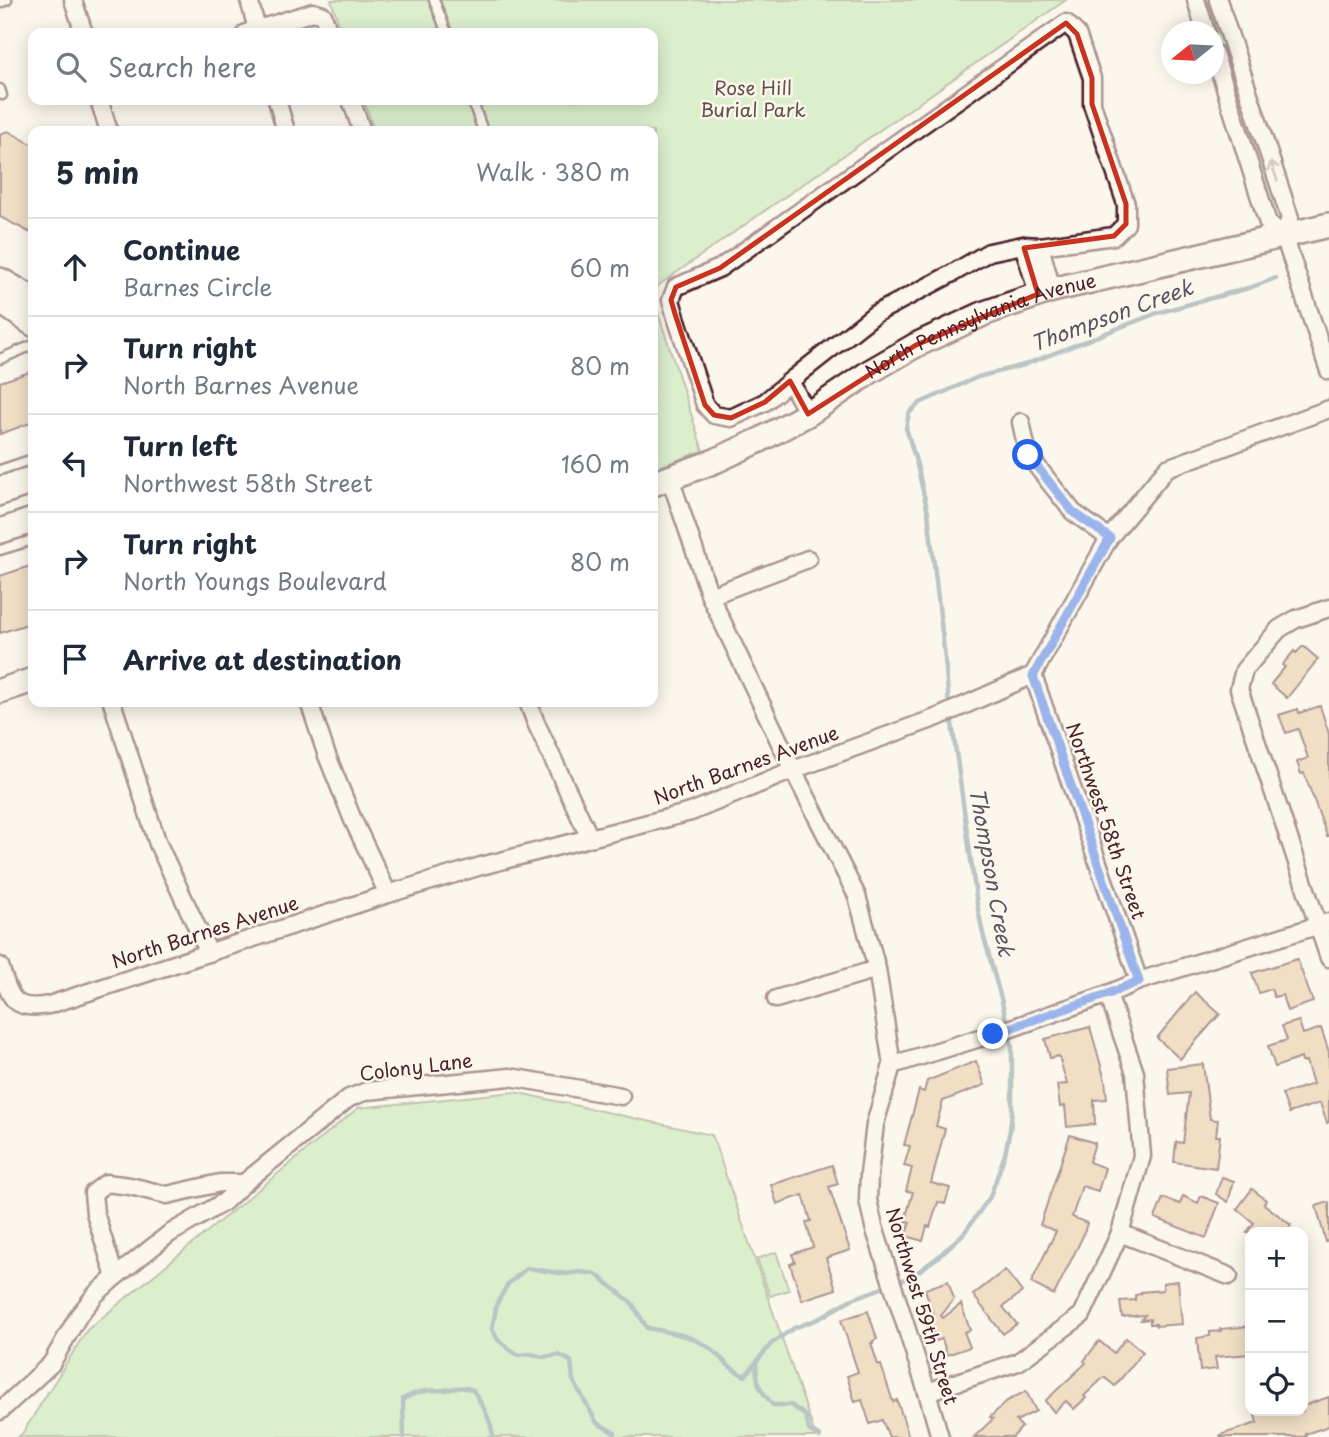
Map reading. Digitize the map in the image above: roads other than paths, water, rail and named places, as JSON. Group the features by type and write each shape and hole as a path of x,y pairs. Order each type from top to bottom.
{"main road":[{"name":"North Pennsylvania Avenue","path":"661,481 715,461 760,440 808,414 871,371 916,345 985,313 1045,292 1329,225"},
{"path":"0,280 28,296"},
{"path":"0,301 28,321"},
{"path":"0,691 28,682"}],"street":[{"path":"73,0 82,28"},
{"path":"248,0 253,28"},
{"path":"1196,0 1203,21"},
{"path":"1218,0 1290,218 1284,236"},
{"path":"266,28 313,12 323,15 327,28"},
{"path":"1066,23 1077,34 1092,78 1092,104 1126,204 1126,224 1114,236 1040,246 1023,245 989,252 875,314 765,402 732,418 714,415 705,405 671,300 676,287 720,268 1066,23"},
{"path":"1223,84 1268,223 1284,236 1329,372"},
{"path":"101,105 107,126"},
{"path":"278,105 285,126"},
{"path":"353,105 360,126"},
{"path":"1234,117 1254,110"},
{"path":"1023,245 1045,292"},
{"path":"1040,246 1045,292"},
{"path":"790,382 808,414"},
{"path":"1033,676 1110,538 1167,468 1329,410"},
{"path":"1021,422 1028,455 1073,512 1110,538"},
{"name":"Northwest 59th Street","path":"661,481 710,596 857,896 877,969 892,1065 875,1124 868,1200 874,1227 940,1437"},
{"path":"710,596 808,559"},
{"path":"1329,608 1296,619 1279,629 1244,670 1239,689 1324,924 1329,958"},
{"name":"North Barnes Avenue","path":"0,966 8,992 17,1002 25,1007 35,1008 49,1005 481,866 691,812 793,770 938,718 1033,676"},
{"name":"Northwest 58th Street","path":"1033,676 1139,981"},
{"path":"114,707 158,844 209,953"},
{"path":"311,707 353,820 388,894"},
{"path":"530,707 590,838"},
{"path":"892,1065 1023,1024 1139,981 1324,924"},
{"path":"776,999 877,969"},
{"path":"928,1392 1018,1362 1082,1315 1120,1233 1142,1156 1135,1073 1108,994"},
{"name":"Colony Lane","path":"0,1411 51,1364 79,1315 115,1276 169,1234 224,1202 349,1098 367,1091 510,1077 621,1096"},
{"path":"115,1276 94,1213 93,1193 106,1183 167,1195 220,1183 244,1183"},
{"path":"1120,1233 1229,1276"}],"lane":[{"path":"0,2 7,0"},
{"path":"434,0 445,28"},
{"path":"474,105 481,126"},
{"path":"0,359 28,347"},
{"path":"0,470 28,461"},
{"path":"0,512 28,503"},
{"path":"0,550 28,542"}],"waterway":[{"name":"Thompson Creek","path":"949,707 928,513 906,428 909,413 920,403 978,377 1024,365 1157,313 1276,278"},
{"name":"Thompson Creek","path":"613,1437 615,1433 597,1423 573,1380 571,1361 559,1355 517,1355 498,1340 492,1329 497,1303 508,1284 527,1268 566,1274 596,1274 632,1303 647,1328 696,1340 745,1376 771,1344 794,1328 818,1319 850,1300 911,1277 964,1233 990,1197 1010,1130 1012,1047 977,904 951,716"},
{"path":"756,1363 760,1386 773,1405 791,1405 806,1416 809,1430 820,1437"},
{"name":"Thompson Creek","path":"404,1437 403,1399 423,1392 460,1388 473,1390 488,1418 493,1437"}],"park label":[{"name":"Rose Hill Burial Park","path":"753,99"}]}
